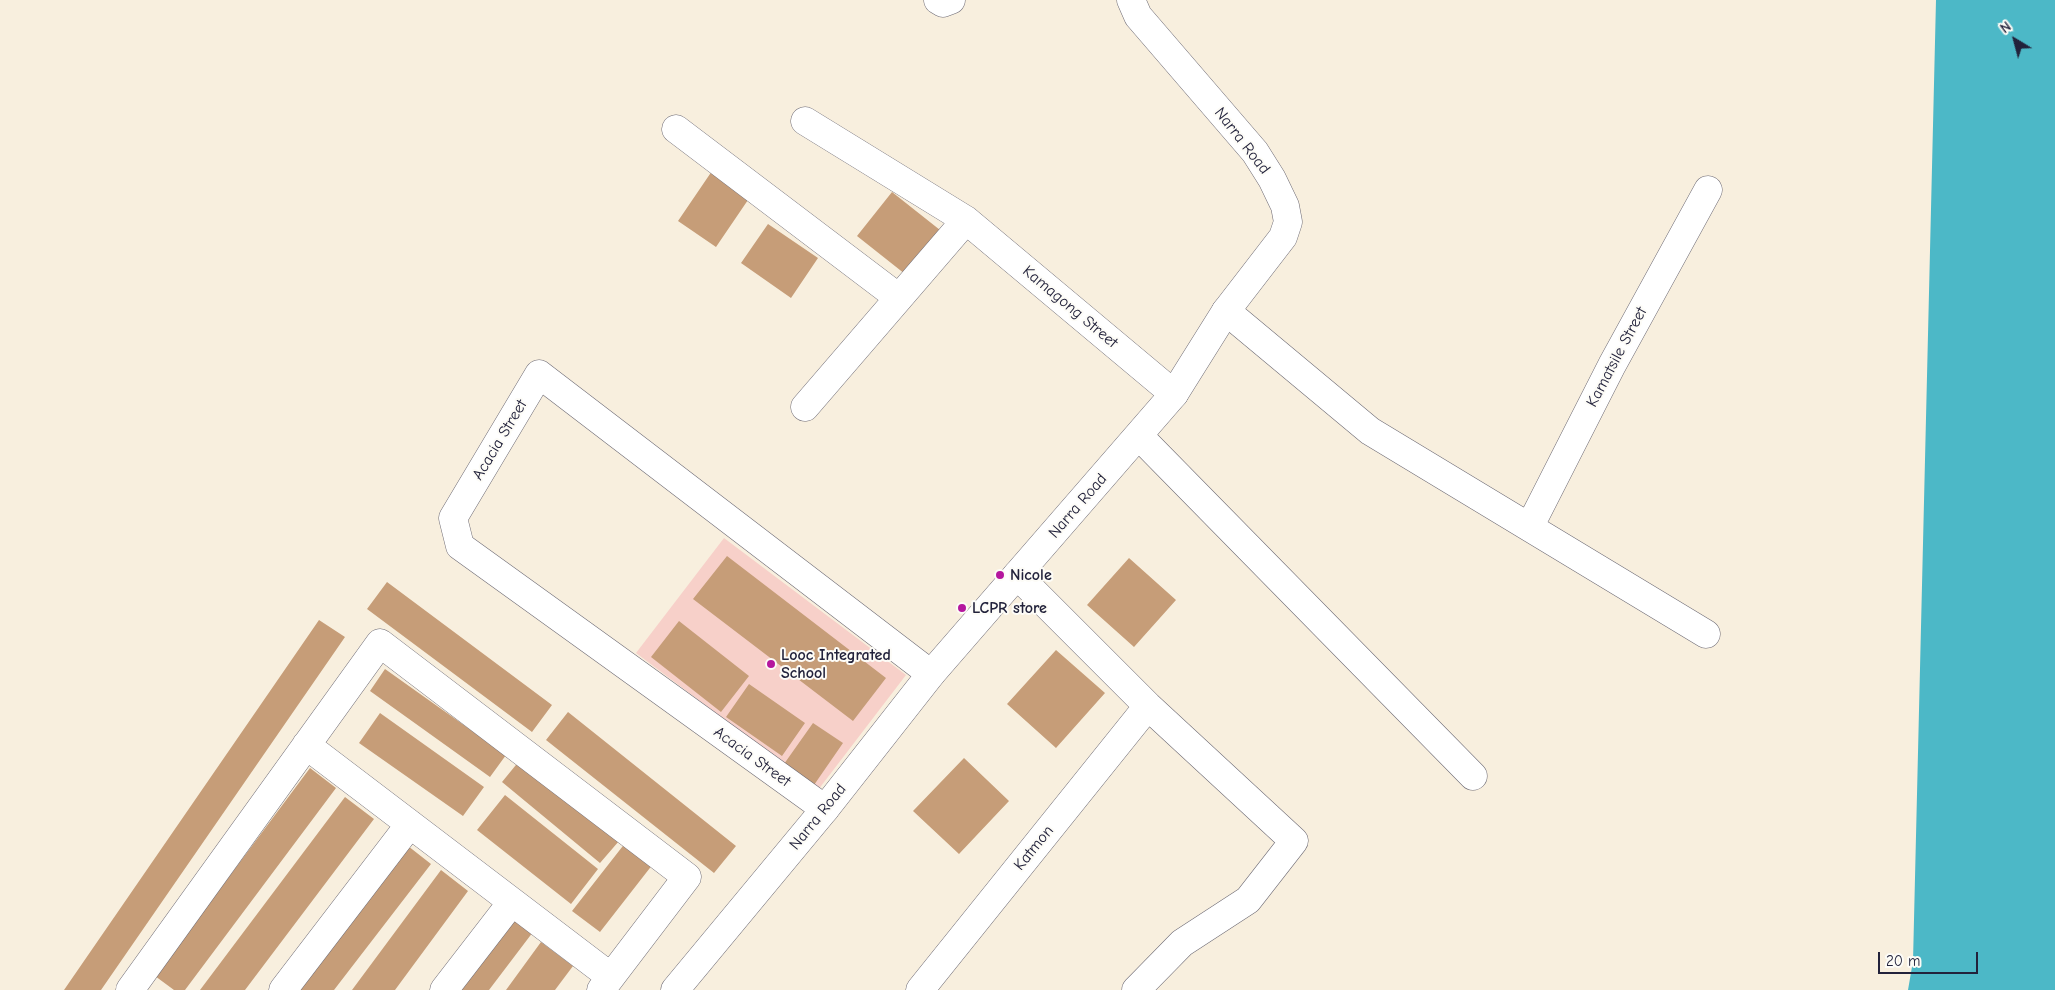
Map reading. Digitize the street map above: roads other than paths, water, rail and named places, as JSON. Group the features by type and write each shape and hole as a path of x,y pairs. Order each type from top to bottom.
{"street":[{"path":"938,0 943,3 951,0"},
{"name":"Narra Road","path":"674,990 825,809 931,674 1140,436 1174,394 1226,311 1283,237 1288,222 1285,206 1279,191 1255,152 1138,16 1131,0"},
{"name":"Kamagong Street","path":"806,121 966,220 1174,394"},
{"path":"676,129 899,298"},
{"name":"Kamatsile Street","path":"1530,526 1612,365 1708,190"},
{"path":"804,407 966,220"},
{"path":"1226,311 1370,431 1706,634"},
{"name":"Acacia Street","path":"825,809 460,546 453,518 539,374 931,674"},
{"path":"1140,436 1472,776"},
{"path":"1017,575 1148,706 1294,841 1248,900 1182,943 1136,990"},
{"path":"130,990 306,745 380,643 687,877 606,984 512,902 306,745"},
{"name":"Katmon","path":"920,990 1148,706"},
{"path":"283,990 410,824"},
{"path":"444,990 512,902"}],"water":[{"path":"1936,0 2055,0 2055,990 1908,990 1913,961"}],"place":[{"name":"Nicole","path":"1000,575"},
{"name":"LCPR store","path":"962,608"},
{"name":"Looc Integrated School","path":"771,664"}]}
